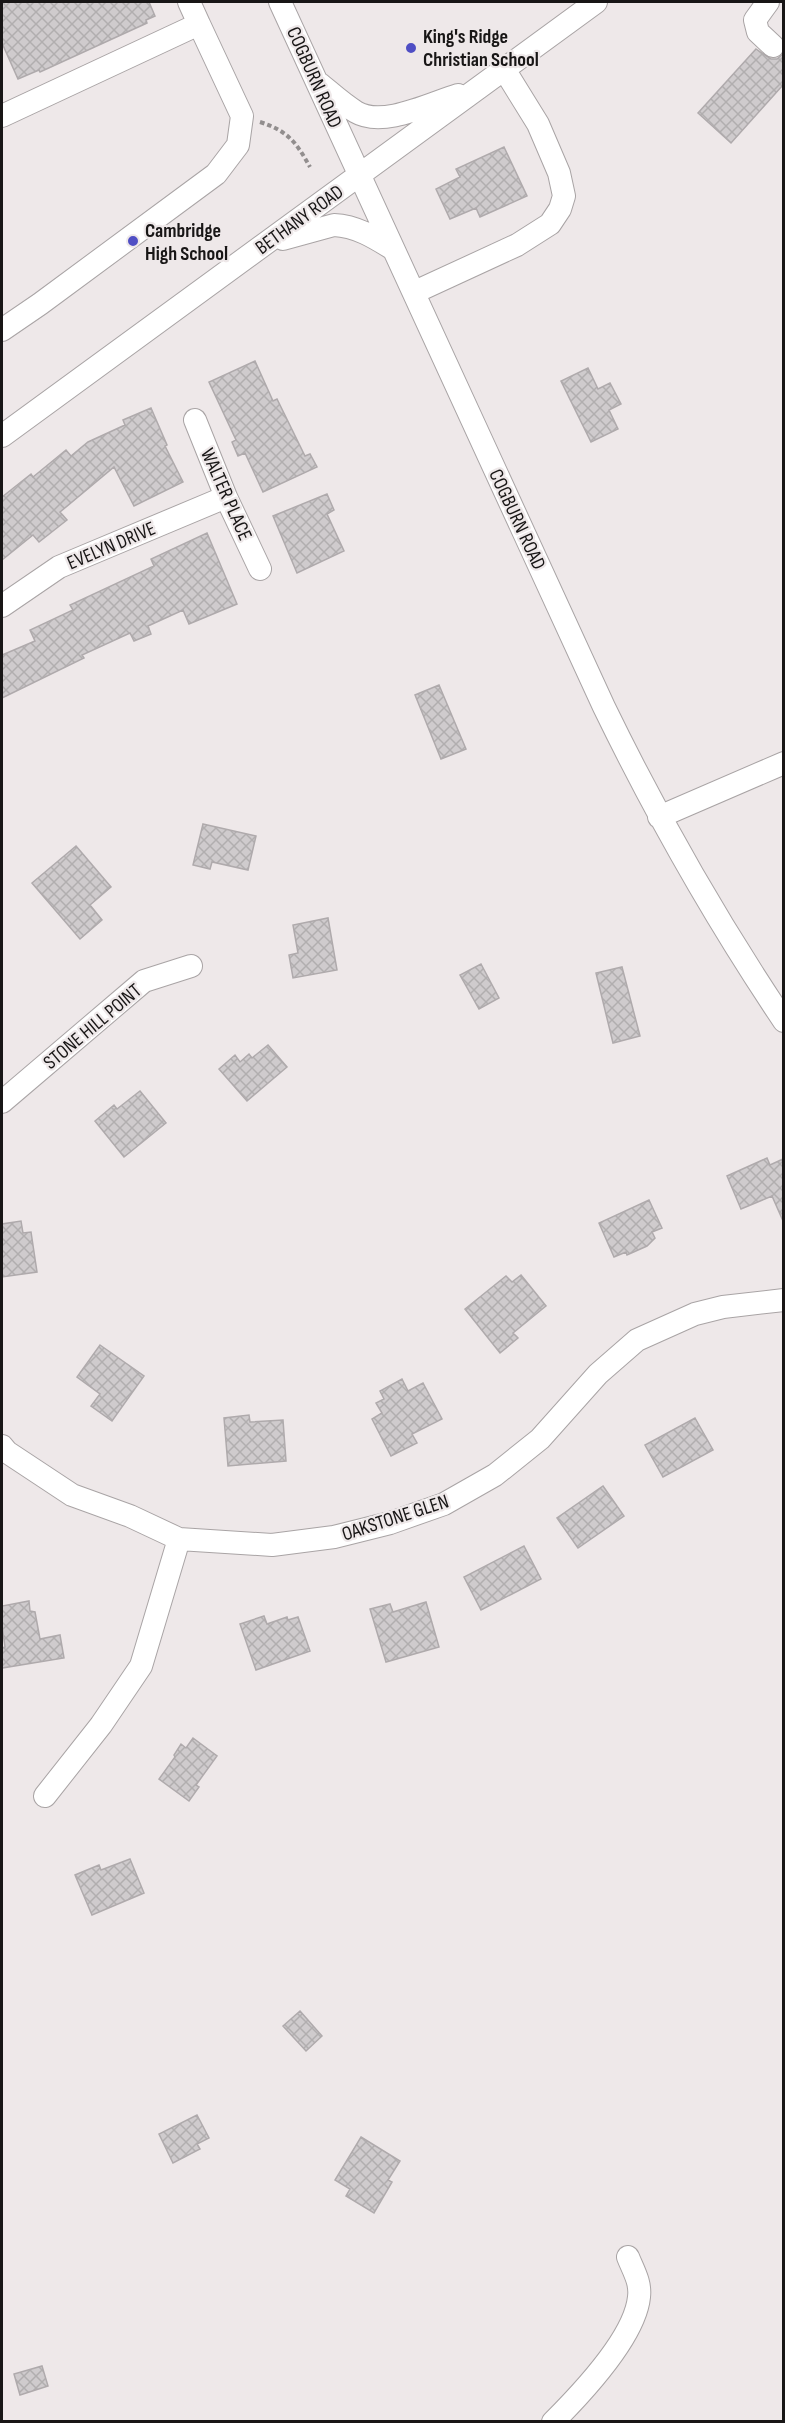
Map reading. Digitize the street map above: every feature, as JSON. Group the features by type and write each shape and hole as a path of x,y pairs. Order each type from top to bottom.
{"street":[{"path":"2,330 216,174 238,145 242,116 189,2"},
{"name":"COGBURN ROAD","path":"280,2 604,707 659,817 720,922 783,1021"},
{"name":"BETHANY ROAD","path":"2,436 596,2"},
{"path":"768,2 755,20 758,32 773,46"},
{"path":"2,116 199,24"},
{"path":"415,292 518,244 550,224 560,209 564,196 559,173 538,124 504,69"},
{"path":"316,81 358,114 389,118 474,91"},
{"path":"262,246 334,225 374,236 393,249"},
{"name":"WALTER PLACE","path":"195,420 226,497 260,569"},
{"name":"EVELYN DRIVE","path":"2,606 59,567 226,497"},
{"path":"659,817 783,763"},
{"name":"STONE HILL POINT","path":"2,1102 144,981 191,966"},
{"name":"OAKSTONE GLEN","path":"2,1446 7,1452 72,1495 130,1516 179,1539 272,1545 305,1542 390,1523 444,1504 495,1475 540,1439 598,1374 637,1340 694,1314 723,1307 783,1300"},
{"path":"45,1796 101,1725 141,1666 179,1539"},
{"path":"552,2421 581,2395 612,2355 636,2312 639,2283 627,2257"}],"path":[{"path":"242,116 278,127 296,142 310,167"}],"building":[{"path":"2,2 149,2 155,16 146,20 147,23 40,72 39,70 18,79 2,43"},
{"path":"756,49 771,59 777,59 783,54 783,85 731,143 698,113"},
{"path":"504,147 527,196 480,217 476,208 450,219 436,189 460,177 456,169"},
{"path":"255,361 273,401 277,399 305,456 310,454 317,467 263,492 245,453 238,456 232,442 236,440 209,382"},
{"path":"588,368 598,389 610,383 621,404 609,410 618,429 591,442 561,381"},
{"path":"151,408 167,445 165,446 183,482 134,506 114,467 60,512 67,520 39,542 33,535 2,560 2,497 31,474 33,477 66,450 71,456 88,442 125,425 123,420"},
{"path":"327,494 334,510 327,514 344,551 297,573 273,516"},
{"path":"207,533 237,604 189,624 183,610 148,626 151,634 134,641 130,633 82,655 84,658 2,698 2,655 35,641 30,630 73,610 70,605 154,566 151,559"},
{"path":"439,685 466,749 441,759 415,695"},
{"path":"203,824 256,836 248,870 212,862 210,869 193,865"},
{"path":"76,846 111,887 90,905 102,920 80,939 32,883"},
{"path":"328,918 337,970 293,978 289,955 298,953 293,925"},
{"path":"481,964 499,998 479,1009 460,975"},
{"path":"622,967 640,1036 613,1043 596,973"},
{"path":"268,1045 287,1067 247,1101 219,1069 235,1055 240,1062 249,1054 252,1058"},
{"path":"140,1091 166,1123 124,1157 95,1121 114,1105 117,1109"},
{"path":"767,1158 770,1165 783,1159 783,1221 772,1196 741,1209 727,1176"},
{"path":"649,1200 662,1228 652,1232 655,1238 647,1246 627,1255 626,1252 614,1257 599,1223"},
{"path":"21,1221 23,1233 31,1232 37,1272 2,1277 2,1224"},
{"path":"521,1275 546,1306 513,1333 518,1338 500,1353 465,1309 506,1276 512,1282"},
{"path":"100,1345 144,1376 112,1421 91,1406 100,1394 77,1377"},
{"path":"402,1379 408,1391 423,1383 442,1419 412,1434 417,1443 391,1456 372,1419 382,1413 376,1403 384,1399 380,1391"},
{"path":"249,1415 250,1422 283,1420 286,1461 228,1466 224,1418"},
{"path":"695,1418 713,1450 663,1477 645,1445"},
{"path":"603,1486 624,1516 578,1548 557,1518"},
{"path":"524,1546 541,1579 481,1610 464,1577"},
{"path":"29,1601 30,1611 35,1612 40,1639 60,1635 64,1658 2,1668 2,1648 5,1647 2,1606"},
{"path":"426,1602 439,1647 386,1662 370,1609 390,1604 393,1612"},
{"path":"264,1616 267,1624 287,1617 288,1620 298,1617 310,1651 256,1670 240,1624"},
{"path":"193,1738 217,1756 196,1785 199,1787 189,1801 159,1779 175,1757 181,1744 186,1748"},
{"path":"130,1859 144,1893 92,1915 75,1875 99,1865 101,1870"},
{"path":"300,2011 322,2036 306,2051 283,2026"},
{"path":"197,2115 209,2138 197,2144 200,2149 173,2163 159,2134"},
{"path":"361,2137 400,2161 388,2180 392,2182 374,2213 346,2196 350,2189 335,2180"},
{"path":"42,2366 48,2386 20,2395 14,2374"}],"place":[{"name":"King's Ridge Christian School","path":"411,48"},
{"name":"Cambridge High School","path":"133,241"}]}
